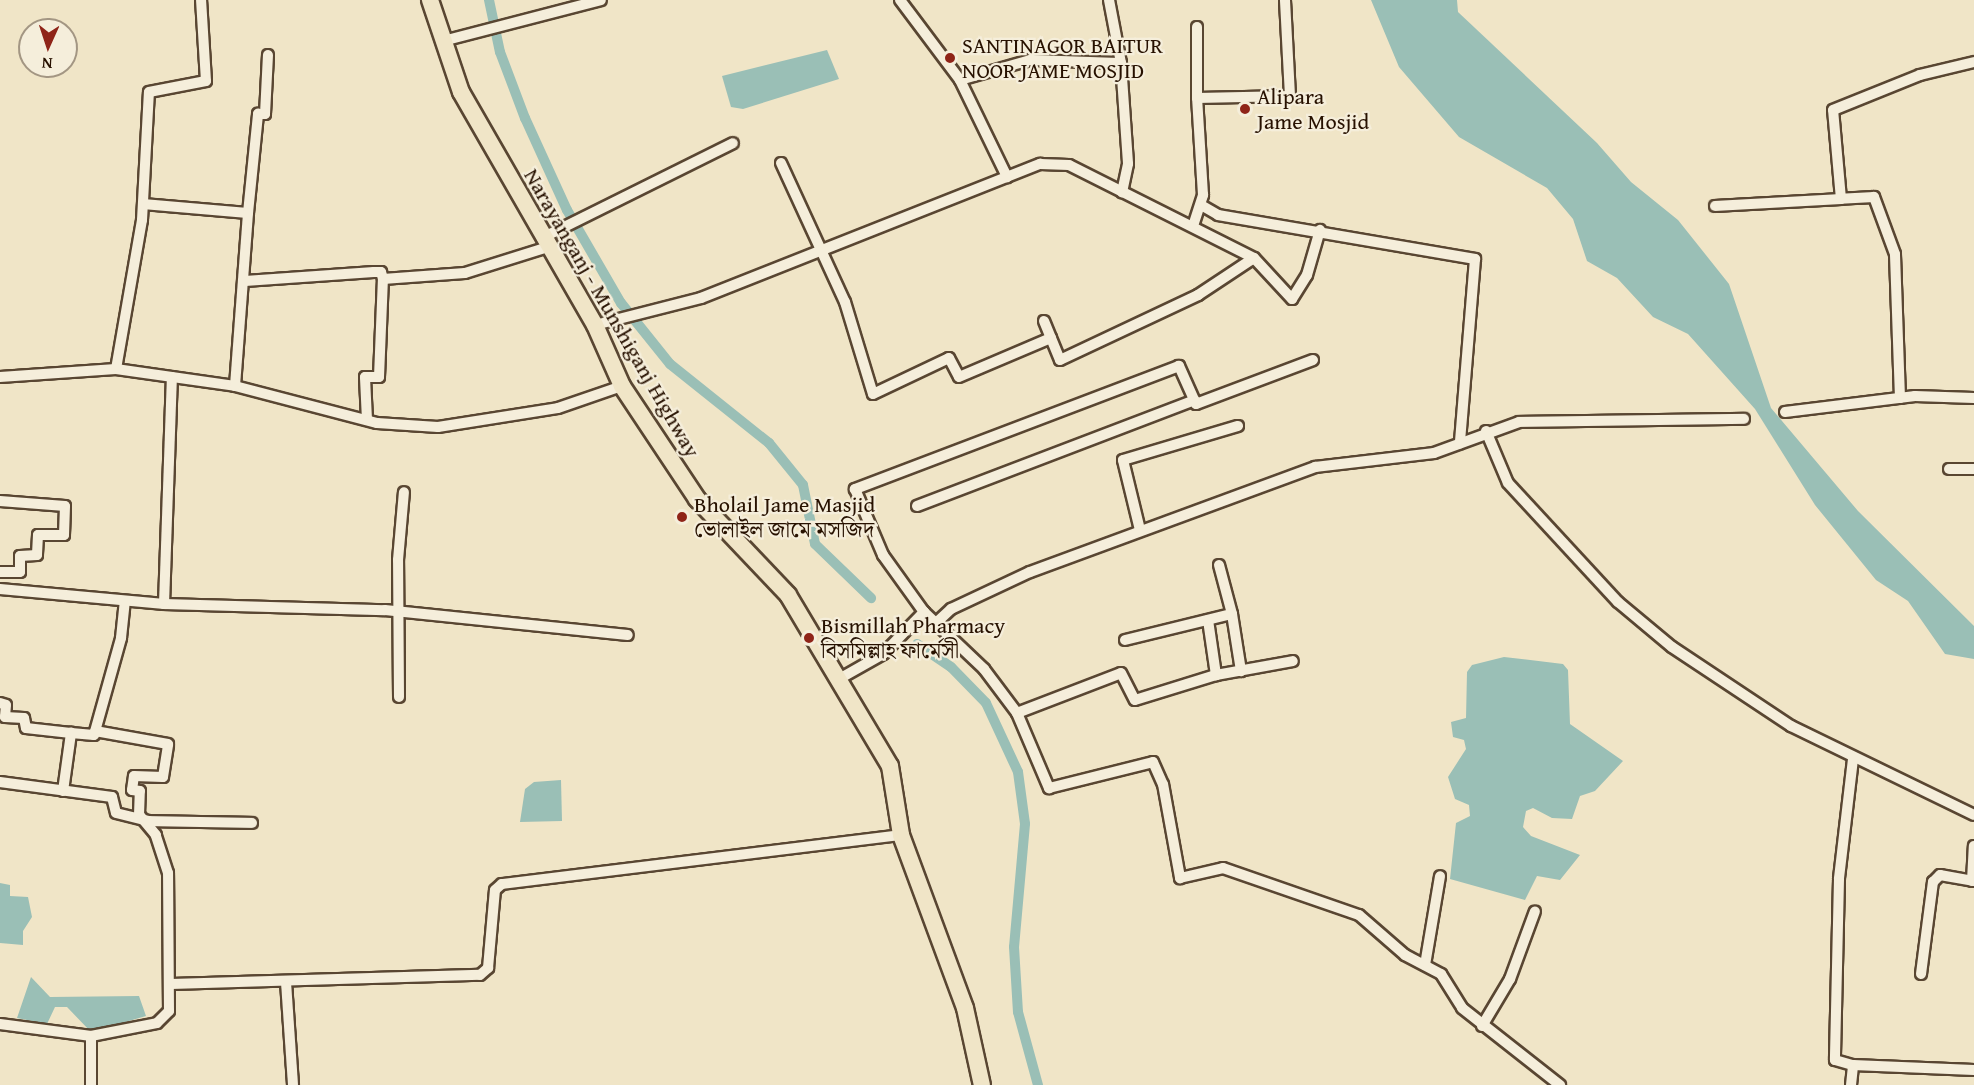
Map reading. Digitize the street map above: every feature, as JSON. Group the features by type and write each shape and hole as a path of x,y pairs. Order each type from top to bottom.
{"main road":[{"name":"Narayanganj - Munshiganj Highway","path":"430,0 461,92 545,242 595,325 622,386 697,499 788,595 890,766 901,835 965,1008 982,1085"}],"street":[{"path":"116,369 143,204 150,92 207,81 201,0"},
{"path":"443,41 601,0"},
{"path":"900,0 960,80 1008,177"},
{"path":"1109,0 1121,63 1128,164 1122,192"},
{"path":"1197,98 1290,96 1285,0"},
{"path":"1193,226 1201,205 1197,27"},
{"path":"235,386 248,213 258,114 265,114 268,55"},
{"path":"960,80 1030,60 1121,63"},
{"path":"1841,199 1833,110 1920,75 1974,62"},
{"path":"383,279 465,273 545,242 570,225 595,215 733,143"},
{"path":"595,325 633,312 701,298 820,249 1008,177 1060,162 1254,258 1292,299 1307,275 1320,230"},
{"path":"781,163 844,302 873,394 949,358 959,377 1051,338"},
{"path":"1715,206 1874,196 1896,254 1900,398"},
{"path":"143,204 248,213"},
{"path":"1201,205 1218,215 1320,230 1475,259 1460,443"},
{"path":"1044,321 1060,360 1198,295 1254,258"},
{"path":"244,281 381,272 383,279 379,377 365,377 367,420"},
{"path":"1313,360 1196,404 1179,366 855,489 883,555 924,612 984,669 1017,713 1049,788 1153,762 1163,784 1180,878 1223,868 1283,886 1359,915 1425,965 1441,974 1462,1008 1560,1085"},
{"path":"0,377 116,369 235,386 367,420 438,427 558,408 622,386"},
{"path":"164,604 172,377"},
{"path":"1785,412 1900,398 1974,398"},
{"path":"917,506 1194,400"},
{"path":"936,623 951,609 1030,572 1315,467 1434,453 1486,431 1556,419 1744,419"},
{"path":"1140,530 1123,459 1238,426"},
{"path":"1486,431 1508,483 1618,602 1672,647 1791,726 1853,759 1974,815"},
{"path":"1949,469 1974,469"},
{"path":"399,697 396,611 404,492"},
{"path":"0,501 65,506 64,535 38,535 37,555 20,556 20,572 0,572"},
{"path":"1219,565 1232,615 1241,671"},
{"path":"0,589 164,604 396,611 519,628 628,635"},
{"path":"0,703 5,704 5,717 25,719 26,728 92,736 121,638 125,601"},
{"path":"839,679 883,654 924,612"},
{"path":"1125,640 1232,615"},
{"path":"1208,620 1216,675"},
{"path":"1017,713 1121,673 1132,700 1216,675 1293,662"},
{"path":"0,1024 91,1036 157,1023 169,1011 171,984 168,873 149,821 139,815 140,791 132,790 134,777 163,777 168,744 94,731"},
{"path":"63,791 71,733"},
{"path":"1853,759 1839,879 1833,1053 1840,1064 1974,1070"},
{"path":"0,782 112,797 116,813 149,821 252,823"},
{"path":"171,984 286,982 485,973 495,890 502,884 901,835"},
{"path":"1921,974 1933,882 1940,875 1973,881 1974,846"},
{"path":"1425,965 1440,876"},
{"path":"1482,1026 1510,979 1535,911"},
{"path":"286,982 293,1085"},
{"path":"91,1036 91,1085"},
{"path":"1851,1085 1853,1065"}],"water":[{"path":"1371,0 1457,0 1458,12 1597,143 1631,182 1678,220 1729,284 1771,408 1858,511 1974,626 1974,659 1945,654 1908,601 1876,580 1815,505 1755,409 1688,334 1653,317 1617,278 1587,261 1573,219 1547,188 1459,137 1399,67"},
{"path":"827,50 839,79 743,109 731,107 722,76"},
{"path":"1504,657 1563,664 1568,670 1570,724 1623,761 1595,791 1580,796 1572,819 1552,818 1533,808 1526,811 1523,827 1531,836 1580,855 1560,880 1537,876 1525,900 1450,879 1456,823 1470,816 1469,805 1455,799 1448,777 1466,749 1464,740 1453,737 1451,722 1466,718 1467,672 1472,665"},
{"path":"561,780 562,821 520,822 525,789 534,782"},
{"path":"0,883 10,885 10,896 28,897 32,917 23,931 23,945 0,943"},
{"path":"31,977 50,997 139,996 146,1016 91,1032 67,1007 55,1007 47,1024 17,1018"}],"waterway":[{"path":"489,0 500,52 525,118 567,210 621,303 670,364 769,443 803,485 815,544 871,598"},
{"path":"917,644 951,667 986,703 1018,772 1025,824 1014,947 1018,1012 1038,1085"}],"place":[{"name":"SANTINAGOR BAITUR NOOR JAME MOSJID","path":"950,58"},
{"name":"Alipara Jame Mosjid","path":"1245,109"},
{"name":"Bholail Jame Masjid ভোলাইল জামে মসজিদ","path":"682,517"},
{"name":"Bismillah Pharmacy বিসমিল্লাহ ফার্মেসী","path":"809,638"}]}
